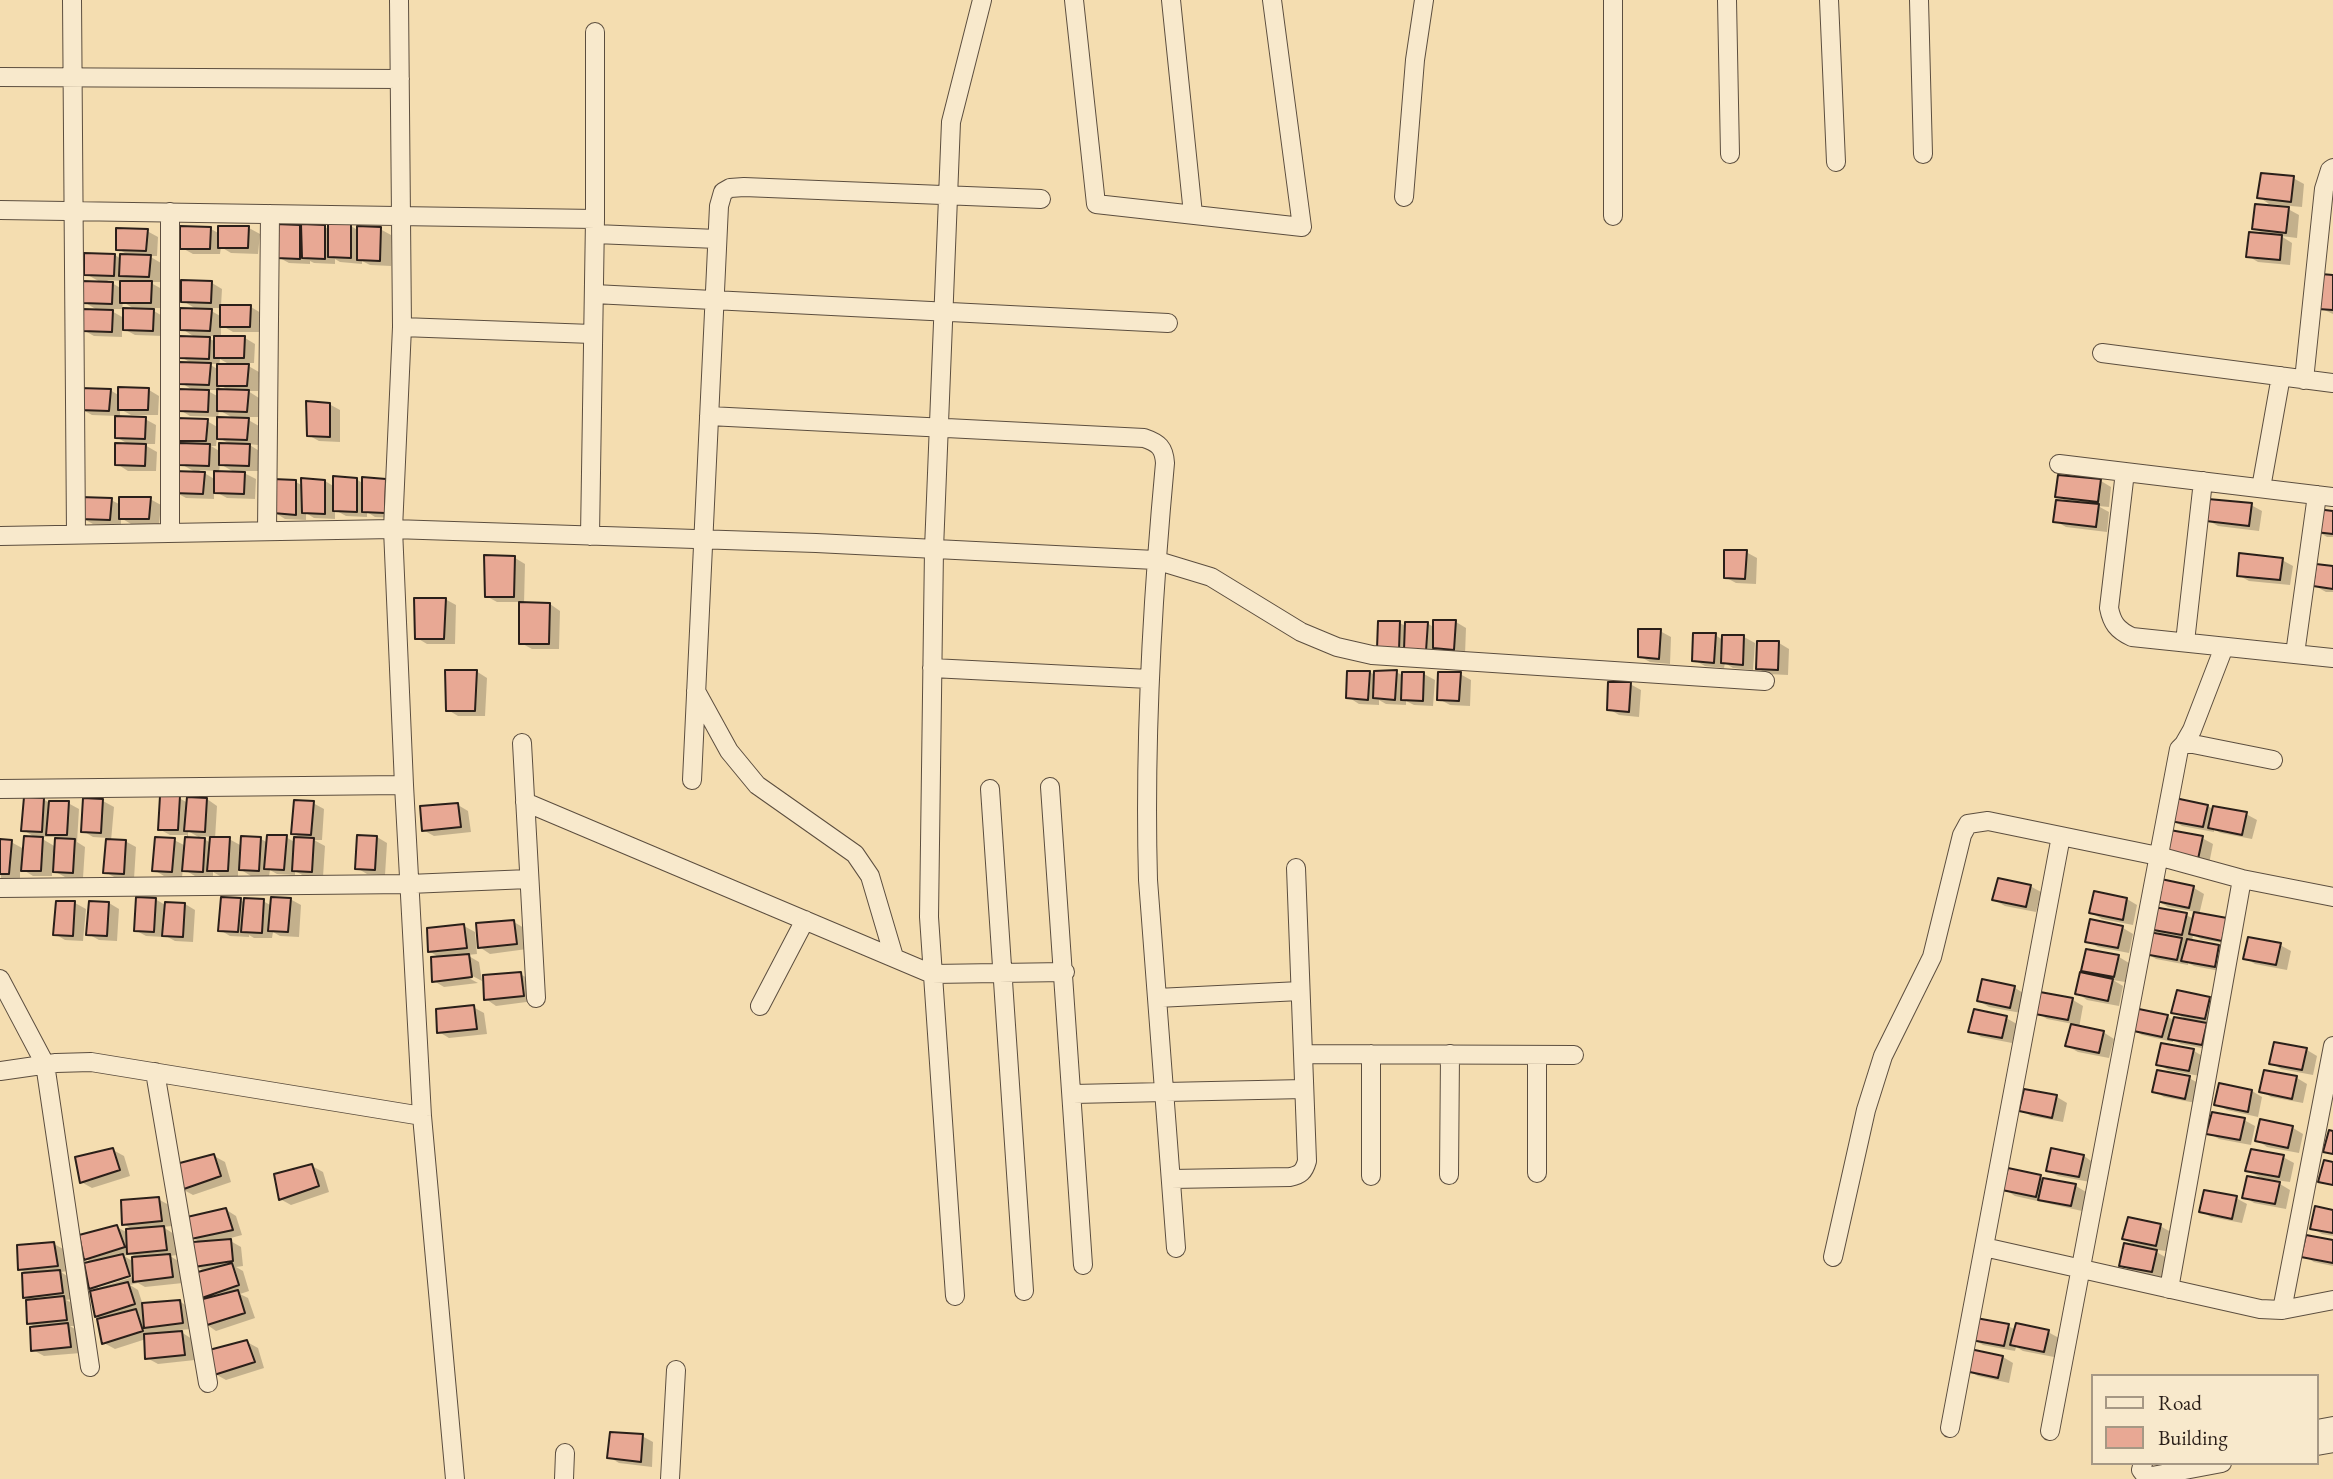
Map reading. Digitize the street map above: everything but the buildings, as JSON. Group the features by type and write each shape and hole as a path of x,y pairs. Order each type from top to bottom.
{"street":[{"path":"72,0 76,534"},
{"path":"399,0 402,327 393,529 422,1116 455,1479"},
{"path":"954,1296 929,917 934,549 951,122 982,0"},
{"path":"1074,0 1096,204 1302,227 1272,0"},
{"path":"1171,0 1193,214"},
{"path":"1404,197 1415,60 1424,0"},
{"path":"1613,0 1614,216"},
{"path":"1727,0 1730,154"},
{"path":"1829,0 1836,162"},
{"path":"1919,0 1923,154"},
{"path":"590,536 595,32"},
{"path":"0,77 400,79"},
{"path":"2304,380 2325,253 2324,189 2333,168"},
{"path":"692,780 717,239 719,206 723,192 730,188 744,187 1041,200"},
{"path":"0,210 402,216 595,226 717,239"},
{"path":"170,212 170,532"},
{"path":"267,531 270,214"},
{"path":"594,294 1168,323"},
{"path":"402,327 592,334"},
{"path":"2102,352 2333,383"},
{"path":"2260,488 2281,376"},
{"path":"709,416 1144,438 1157,442 1164,451 1149,679 1147,867 1176,1248"},
{"path":"2059,464 2325,496 2295,654"},
{"path":"2125,472 2109,608 2112,621 2120,631 2132,636 2333,659"},
{"path":"2185,642 2203,481"},
{"path":"0,536 393,529 703,539 1155,560 1211,577 1301,632 1337,647 1372,655 1765,681"},
{"path":"2050,1431 2177,757 2192,730 2224,647"},
{"path":"932,668 1149,679"},
{"path":"696,691 729,751 758,785 855,854 870,876 894,957"},
{"path":"522,743 536,998"},
{"path":"2184,744 2273,760"},
{"path":"0,789 404,785"},
{"path":"1050,787 1065,972 1083,1265"},
{"path":"990,789 1024,1291"},
{"path":"525,802 932,974 1065,972"},
{"path":"1833,1257 1866,1110 1883,1056 1932,957 1962,835 1968,824 1988,821 2158,856 2242,879 2333,897"},
{"path":"1950,1428 2061,836"},
{"path":"1171,1179 1299,1175 1305,1169 1307,1161 1296,868"},
{"path":"0,888 409,884 529,879"},
{"path":"2169,1289 2242,879"},
{"path":"761,1006 805,920"},
{"path":"0,979 45,1064 90,1367"},
{"path":"1157,998 1300,991"},
{"path":"2281,1310 2333,1046"},
{"path":"1303,1054 1574,1055"},
{"path":"1371,1054 1371,1176"},
{"path":"1449,1175 1450,1054"},
{"path":"1536,1055 1537,1173"},
{"path":"0,1071 45,1064 90,1062 422,1116"},
{"path":"155,1072 208,1383"},
{"path":"1073,1094 1304,1089"},
{"path":"1984,1247 2260,1308 2281,1310 2333,1300"},
{"path":"670,1479 676,1370"},
{"path":"564,1479 565,1453"},
{"path":"2142,1465 2141,1470 2152,1476 2211,1465"}]}
